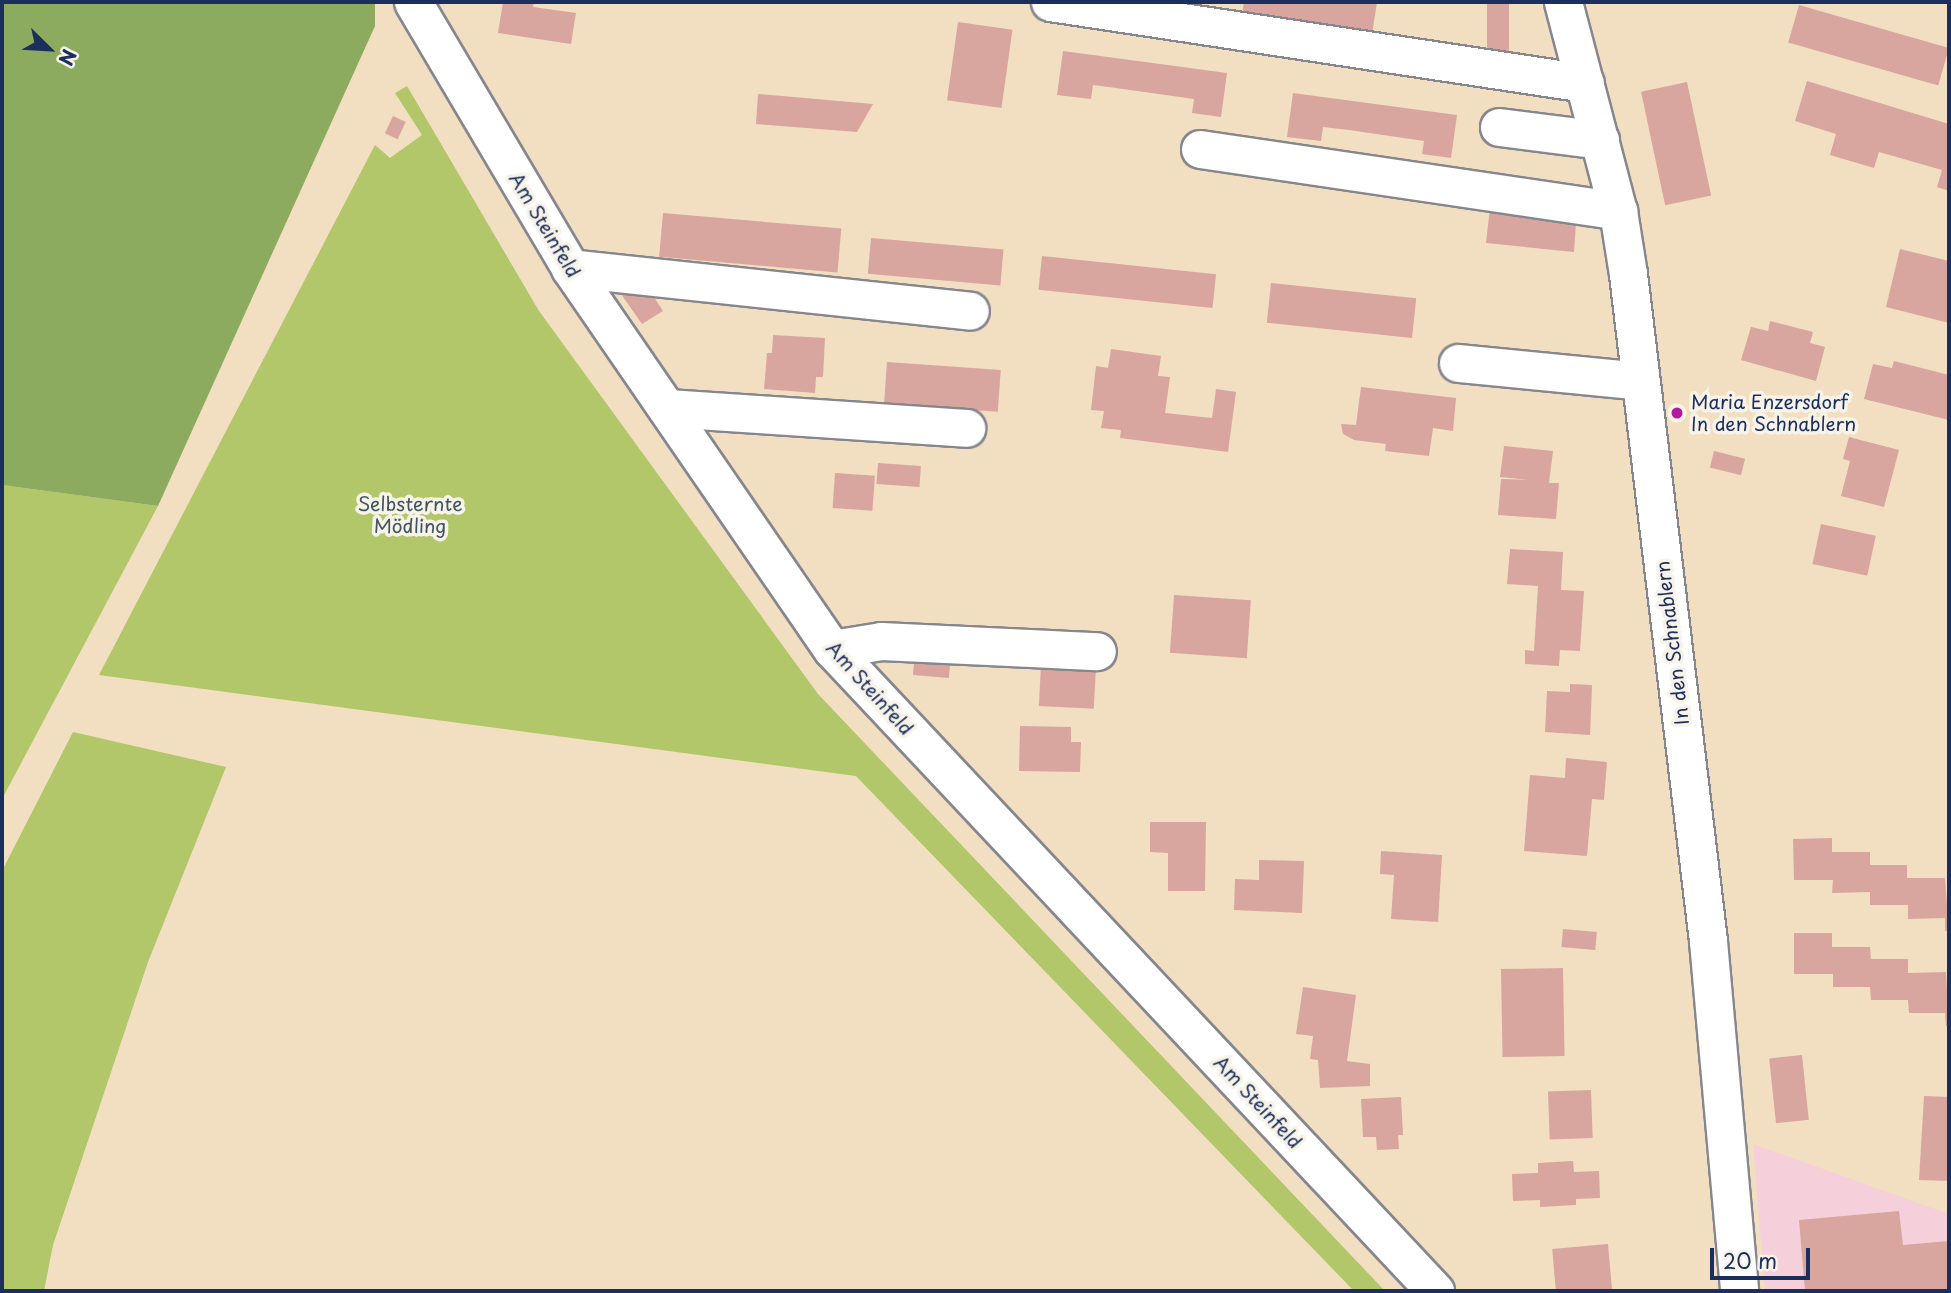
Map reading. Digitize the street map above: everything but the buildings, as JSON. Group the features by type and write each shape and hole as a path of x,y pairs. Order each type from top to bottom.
{"street":[{"name":"Am Steinfeld","path":"413,2 570,268 832,649 1435,1291"},
{"path":"1050,2 1585,83"},
{"name":"In den Schnablern","path":"1563,2 1618,211 1708,941 1739,1291"},
{"path":"1499,127 1600,141"},
{"path":"1200,149 1618,211"},
{"path":"570,268 970,311"},
{"path":"1458,363 1640,381"},
{"path":"667,408 966,428"},
{"path":"832,649 881,640 1097,651"}],"shaded area":[{"path":"1753,1144 1949,1214 1949,1291 1765,1291"}],"green space":[{"path":"2,2 375,2 375,26 158,506 2,485"},
{"name":"Selbsternte Mödling","path":"407,86 539,311 818,694 1385,1291 1354,1291 856,776 99,675 375,145 390,158 422,135 395,93"},
{"path":"2,485 158,506 2,799"},
{"path":"73,732 226,767 148,962 53,1245 44,1291 2,1291 2,871"}],"place":[{"name":"Maria Enzersdorf In den Schnablern","path":"1677,413"}]}
